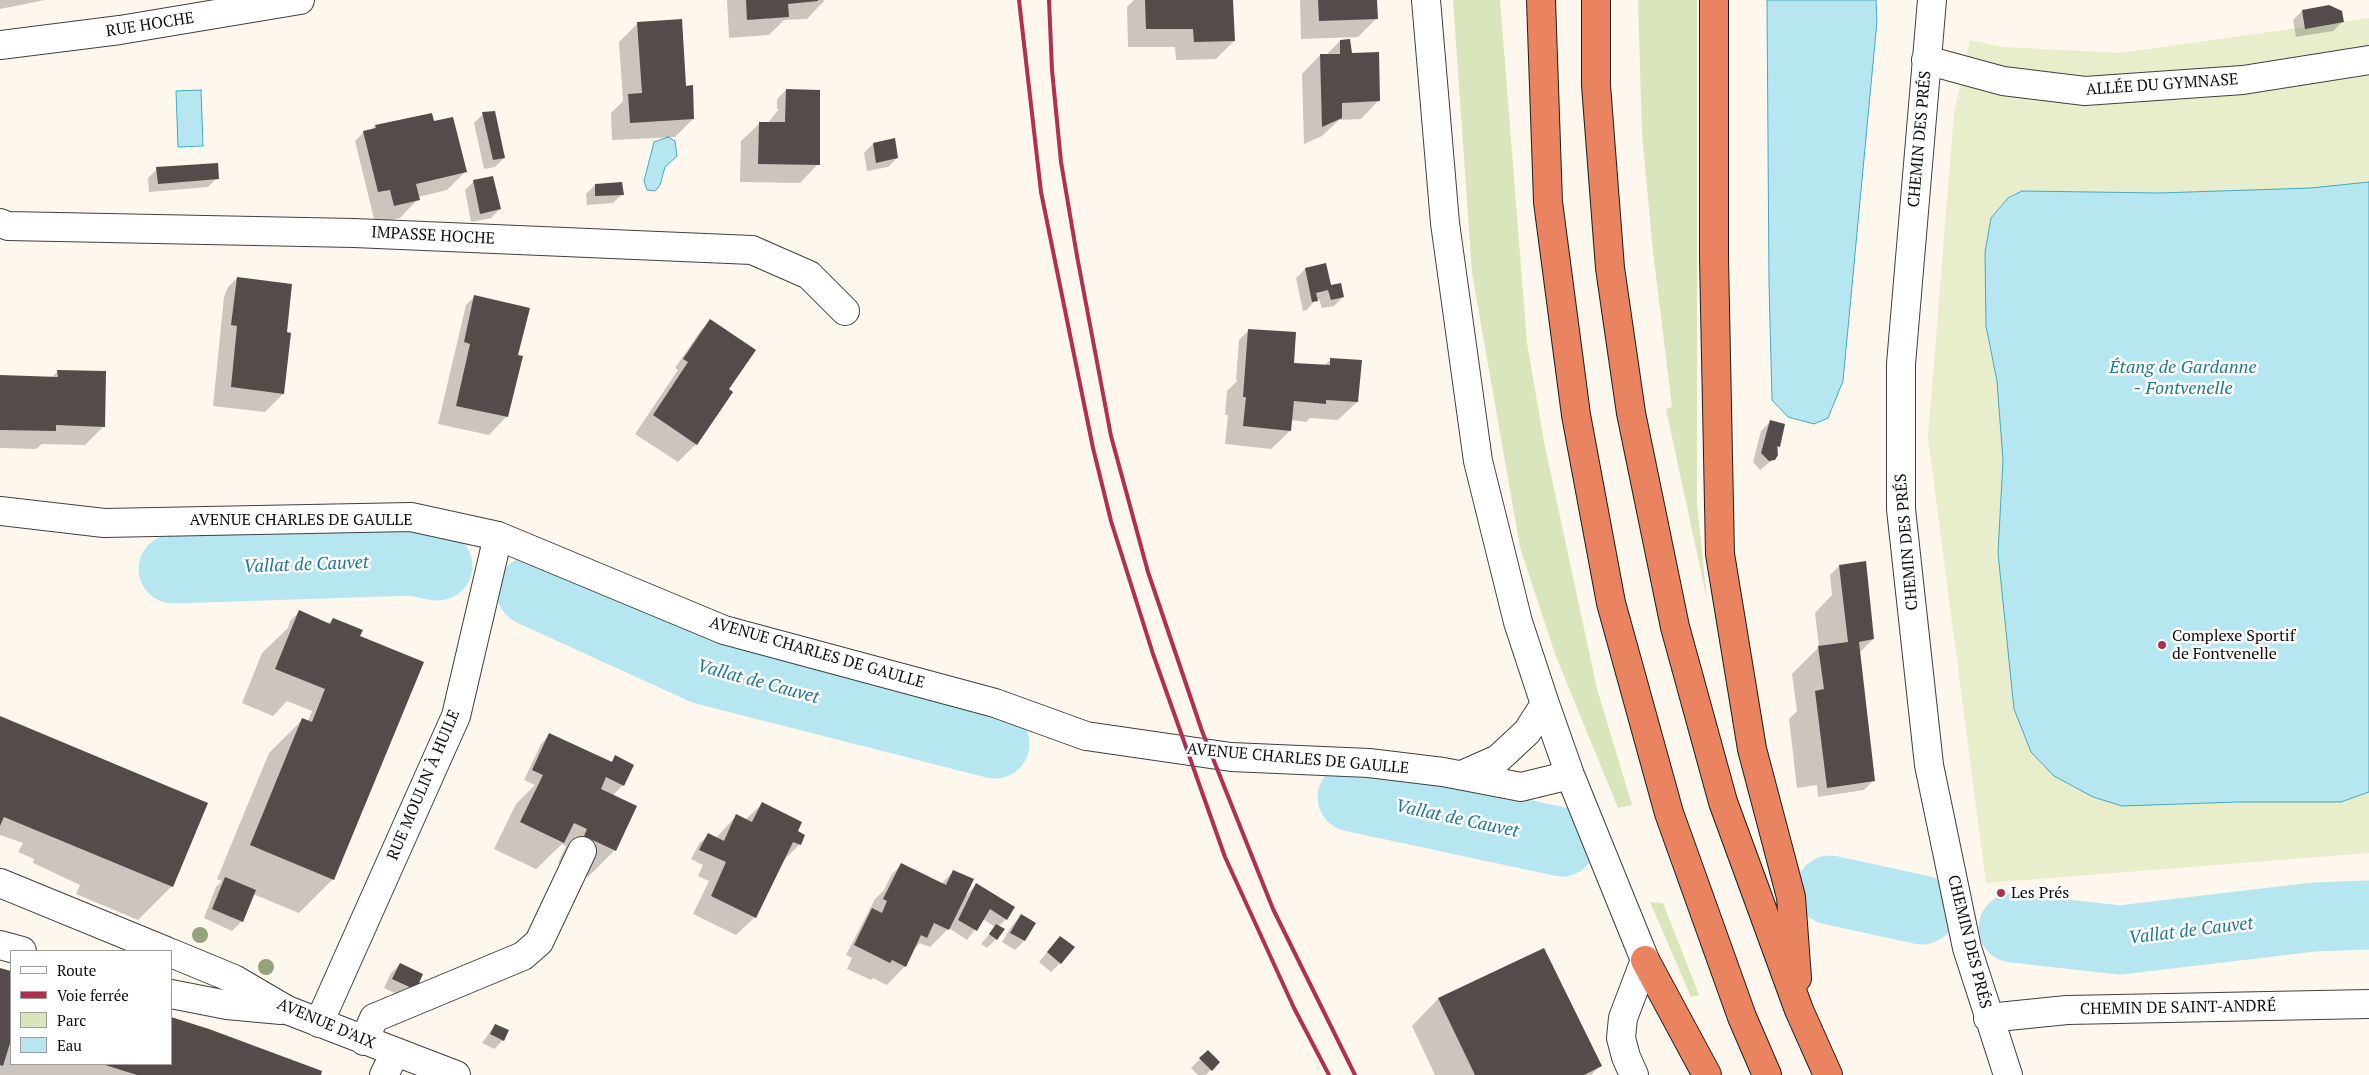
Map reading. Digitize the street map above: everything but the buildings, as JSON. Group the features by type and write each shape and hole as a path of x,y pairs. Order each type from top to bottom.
{"highway":[{"path":"1541,0 1548,202 1576,415 1611,602 1669,813 1742,1017 1768,1075"},
{"path":"1596,0 1596,85 1610,268 1631,413 1675,628 1721,793 1800,1010 1828,1075"},
{"path":"1714,0 1714,248 1720,554 1752,748 1791,897 1800,1010"},
{"path":"1645,960 1707,1075"}],"street":[{"name":"RUE HOCHE","path":"0,45 120,30 300,0"},
{"path":"1426,0 1445,223 1478,461 1518,622 1545,704 1570,775 1645,960 1623,1018 1621,1038 1626,1058 1634,1075"},
{"name":"CHEMIN DES PRÉS","path":"1932,0 1901,364 1901,509 1929,765 1967,948 1988,1018 2008,1075"},
{"name":"ALLÉE DU GYMNASE","path":"1926,60 2003,81 2086,91 2243,80 2369,60"},
{"name":"IMPASSE HOCHE","path":"0,223 8,226 354,232 752,250 810,275 845,312"},
{"name":"AVENUE CHARLES DE GAULLE","path":"0,511 104,523 411,517 724,630 995,703 1086,736 1231,757 1369,763 1464,774 1521,787 1570,775"},
{"name":"RUE MOULIN À HUILE","path":"319,1023 456,716 495,548"},
{"path":"1464,774 1498,759 1528,732 1545,704"},
{"path":"364,1041 374,1018 523,956 539,942 582,851"},
{"path":"0,883 164,950"},
{"path":"0,945 18,950"},
{"name":"AVENUE D'AIX","path":"172,953 234,979 287,1010 364,1041 390,1064 456,1075"},
{"path":"172,994 227,1005 287,1010"},
{"name":"CHEMIN DE SAINT-ANDRÉ","path":"1988,1018 2066,1010 2369,1004"}],"green space":[{"path":"1453,0 1500,0 1527,343 1544,442 1597,689 1632,805 1618,808 1555,654 1520,547 1472,273"},
{"path":"1638,0 1697,0 1697,504 1707,600 1666,409 1672,407 1653,252 1642,134"},
{"name":"Étang de Gardanne - Fontvenelle","path":"2369,18 2369,853 1986,883 1928,438 1954,113 1970,40 2004,47 2120,53"},
{"path":"1650,902 1663,903 1699,995 1691,997"}],"water":[{"path":"1767,0 1876,0 1877,21 1843,381 1828,418 1814,424 1788,417 1772,400 1769,283"},
{"path":"201,90 203,146 178,147 176,91"},
{"path":"668,137 675,141 677,156 665,167 660,185 655,191 647,190 644,181 654,142"},
{"name":"Étang de Gardanne - Fontvenelle","path":"2369,182 2369,792 2341,802 2238,802 2122,806 2093,797 2054,776 2031,752 2014,709 1998,553 2003,460 1997,381 1986,326 1985,252 1991,218 2008,198 2022,191 2159,193 2311,188"}],"waterway":[{"name":"Vallat de Cauvet","path":"173,569 412,561 438,566"},
{"name":"Vallat de Cauvet","path":"531,591 704,670 995,744"},
{"name":"Vallat de Cauvet","path":"1352,797 1562,842"},
{"name":"Vallat de Cauvet","path":"1830,890 1922,910"},
{"name":"Vallat de Cauvet","path":"2013,928 2120,940 2314,917 2369,915"}],"railway":[{"path":"1019,0 1041,192 1093,448 1111,521 1153,654 1225,857 1294,1008 1329,1075"},
{"path":"1049,0 1052,70 1061,162 1077,256 1111,436 1148,572 1202,731 1273,909 1355,1075"}],"place":[{"name":"Complexe Sportif de Fontvenelle","path":"2162,645"},
{"name":"Les Prés","path":"2001,893"}]}
